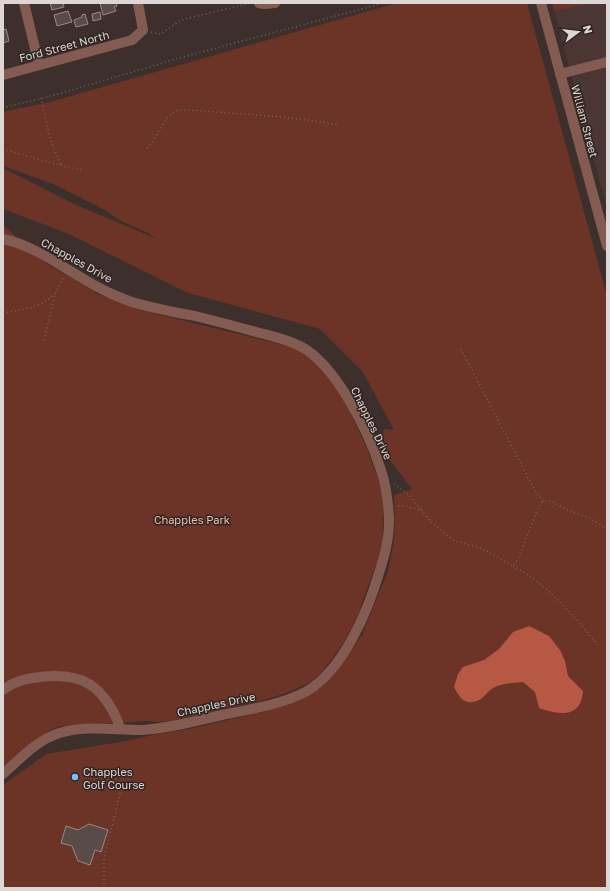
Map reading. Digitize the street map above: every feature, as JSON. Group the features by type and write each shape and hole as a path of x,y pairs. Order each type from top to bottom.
{"street":[{"path":"24,3 40,65"},
{"path":"138,3 143,30"},
{"path":"260,3 273,4"},
{"name":"William Street","path":"541,3 607,246"},
{"name":"Ford Street North","path":"3,75 132,40 143,30"},
{"path":"560,74 607,62"},
{"name":"Chapples Drive","path":"3,239 32,248 98,287 136,303 212,320 276,337 300,345 314,354 335,377 350,402 370,442 384,480 389,526 386,548 376,583 353,636 335,664 320,681 309,690 295,696 252,709 171,726 140,730 120,728 67,730 40,742 3,774"},
{"path":"3,690 7,686 36,678 57,677 78,680 89,684 110,705 120,728"}],"path":[{"path":"143,30 161,34 181,20 253,3"},
{"path":"3,108 384,3"},
{"path":"41,98 50,139 61,166"},
{"path":"146,148 153,144 158,132 167,119 178,110 275,116 310,120 339,126"},
{"path":"3,149 61,166 82,170"},
{"path":"44,340 55,294 68,270"},
{"path":"3,313 30,308 43,303 55,294"},
{"path":"461,349 534,489 543,501"},
{"path":"384,480 400,487 408,494 431,522 454,541 481,548 527,574 558,598 598,645"},
{"path":"513,566 519,557 538,508 543,501"},
{"path":"543,501 551,501 569,511 590,518 607,529"},
{"path":"388,508 405,506 420,510"},
{"path":"104,888 104,858 122,790"}],"shaded area":[{"path":"552,3 607,3 607,208"},
{"path":"529,626 549,636 560,650 565,661 568,676 583,691 578,706 573,711 568,713 554,712 539,708 535,692 523,682 495,687 481,699 476,701 467,702 461,698 454,687 458,674 463,667 484,660 499,649 513,632"}],"green space":[{"name":"Chapples Golf Course","path":"397,3 527,3 607,296 607,888 3,888 3,785 46,754 184,730 263,712 297,701 322,687 362,635 388,571 394,540 394,495 412,489 380,447 384,429 394,430 363,372 320,329 188,293 69,234 3,209 3,168 74,204 157,239 148,233 121,221 105,210 53,184 3,166 3,112 50,102"},
{"path":"552,3 593,3 554,11"},
{"name":"Chapples Park","path":"3,225 44,262 98,294 140,310 294,348 314,358 342,394 367,449 382,493 384,509 382,543 377,562 357,617 347,637 320,674 309,683 284,694 256,702 174,720 63,726 52,729 3,769"}],"building":[{"path":"50,3 63,3 64,7 52,10"},
{"path":"100,3 116,3 117,6 114,7 116,11 103,15"},
{"path":"68,11 72,22 57,26 54,15"},
{"path":"100,12 101,19 93,21 92,14"},
{"path":"85,14 88,24 76,27 74,20"},
{"path":"6,29 9,41 3,43 3,30"},
{"path":"89,824 108,830 101,852 95,850 90,865 78,861 72,846 61,843 66,826 78,830"}],"place":[{"name":"Chapples Golf Course","path":"75,777"}]}
